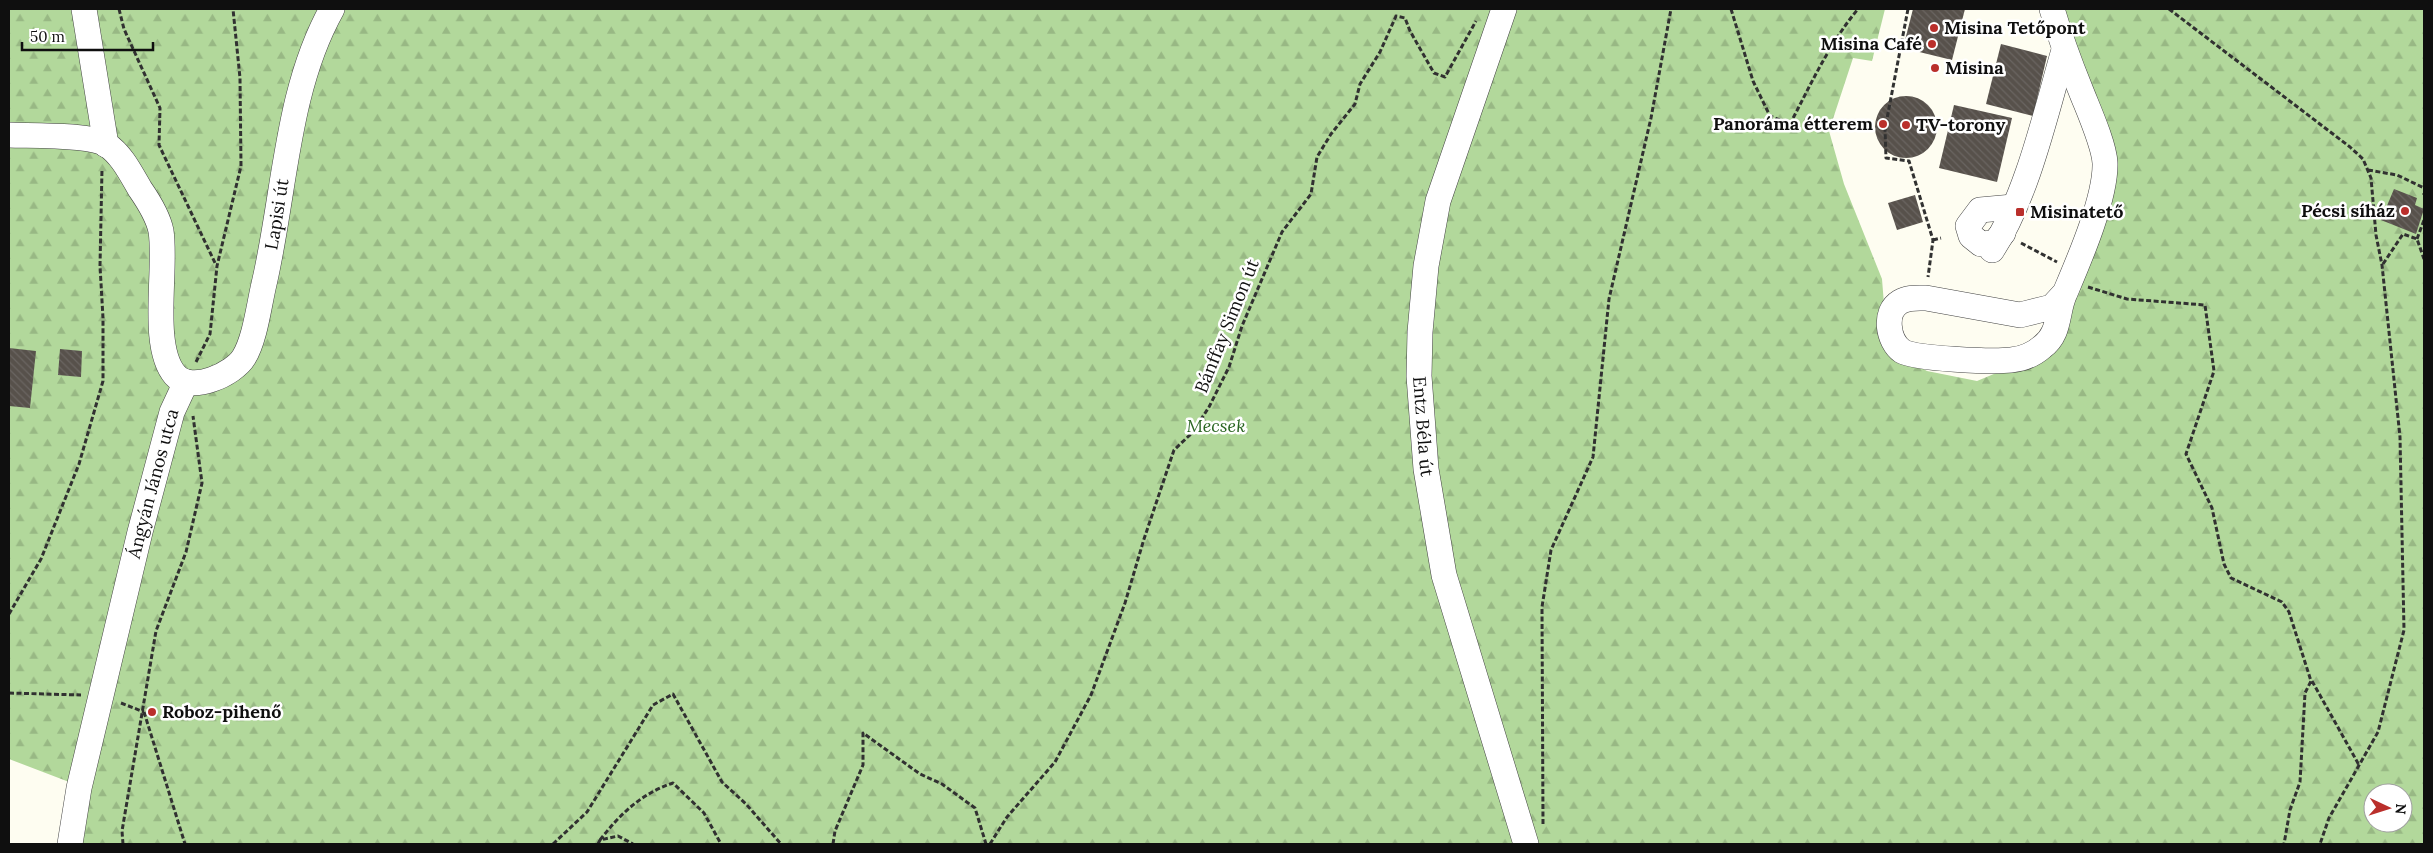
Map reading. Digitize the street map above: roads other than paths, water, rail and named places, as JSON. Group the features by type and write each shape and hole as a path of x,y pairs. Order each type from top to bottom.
{"street":[{"path":"84,9 103,143"},
{"name":"Lapisi út","path":"186,382 207,382 231,369 244,358 270,260 298,95 318,39 332,9"},
{"name":"Entz Béla út","path":"1504,9 1469,107 1436,209 1426,266 1418,376 1426,469 1444,575 1534,836"},
{"path":"2052,9 2064,50 2092,120 2105,161 2103,184 2067,288 2059,324 2043,347 2028,356 2013,360 1995,361 1910,355 1897,346 1891,336 1891,315 1895,306 1911,298 1926,298 2020,315 2052,307 2067,288"},
{"path":"2013,207 1980,210 1968,226 1971,236 1981,244 1997,242 2013,207 2034,153 2064,50"},
{"path":"9,135 72,138 103,143 120,158 147,199 161,230 164,268 161,295 165,351 170,367 176,377 186,382"},
{"name":"Ángyán János utca","path":"70,844 79,788 140,532 172,412 186,382"}],"place":[{"name":"Misina Tetőpont","path":"1934,28"},
{"name":"Misina Café","path":"1932,44"},
{"name":"Misina","path":"1935,68"},
{"name":"Panoráma étterem","path":"1883,124"},
{"name":"TV-torony","path":"1906,125"},
{"name":"Pécsi síház","path":"2405,211"},
{"name":"Misinatető","path":"2020,212"},
{"name":"Roboz-pihenő","path":"152,712"}],"park label":[{"name":"Mecsek","path":"1216,426"}]}
